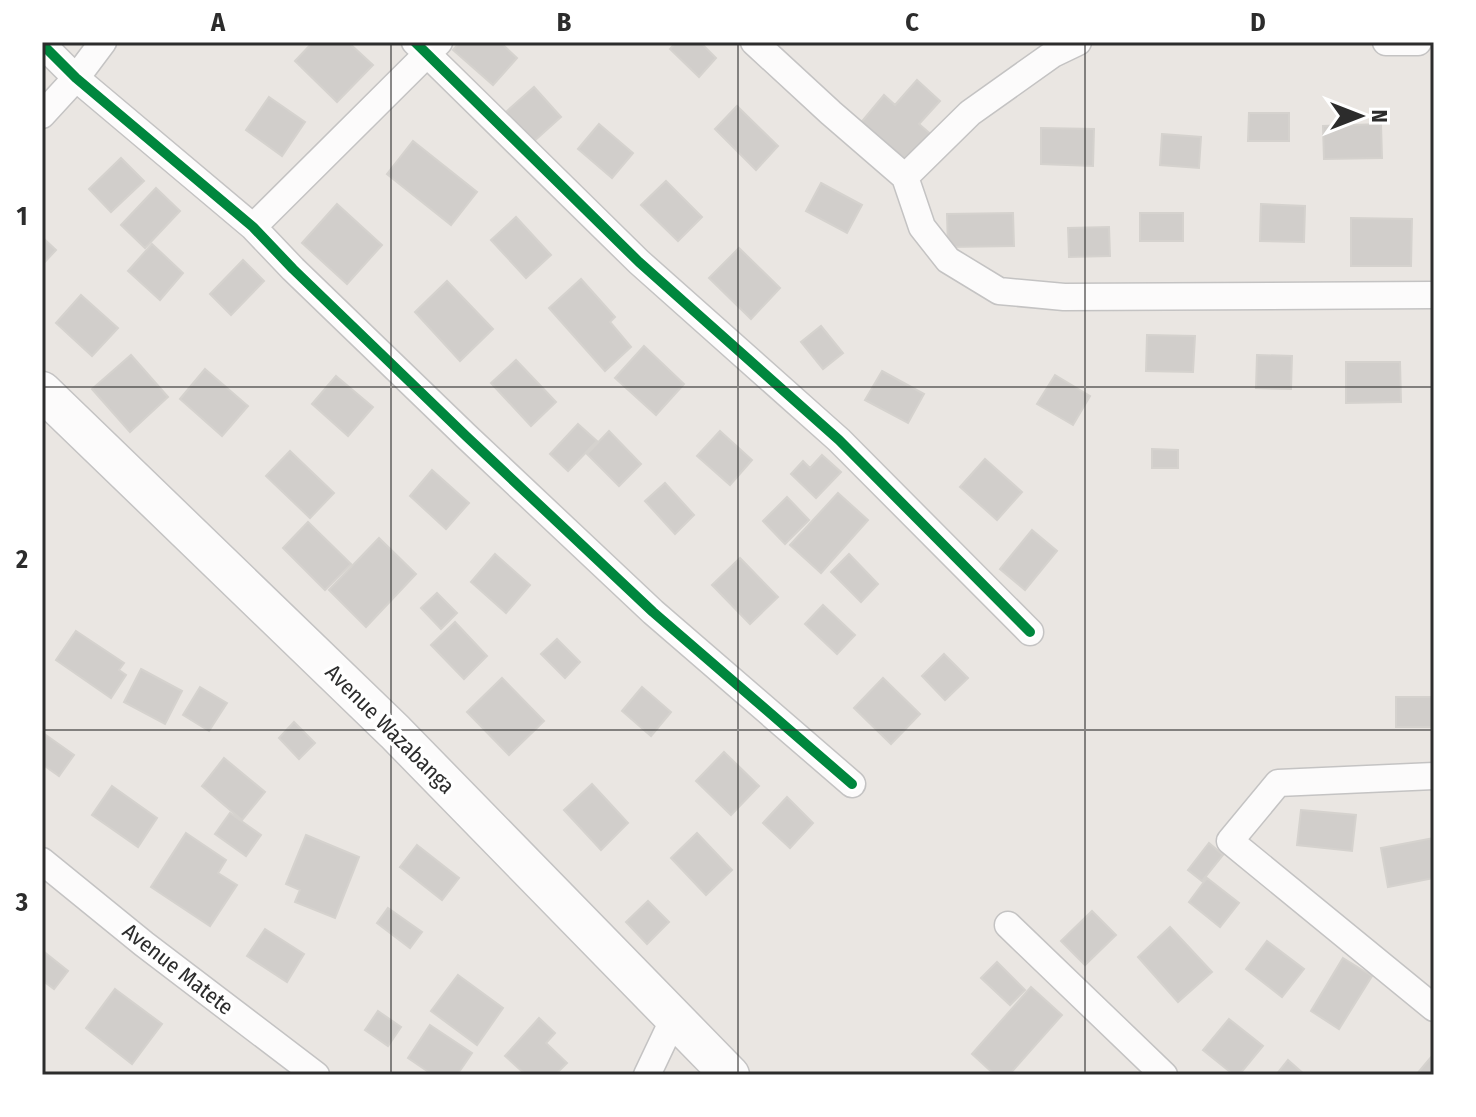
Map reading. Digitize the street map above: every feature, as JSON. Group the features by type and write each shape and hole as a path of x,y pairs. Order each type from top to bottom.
{"main road":[{"name":"Avenue Wazabanga","path":"42,391 395,732 730,1075"}],"street":[{"path":"42,115 103,42"},
{"path":"754,42 905,177 922,227 948,260 999,291 1064,297 1434,295"},
{"path":"905,177 970,113 1053,54 1078,42"},
{"path":"1386,42 1418,42"},
{"path":"42,44 76,78 253,227 466,436 653,612 852,784"},
{"path":"253,227 427,46 639,262 839,440 1030,632"},
{"path":"1434,776 1278,783 1230,841 1434,1008"},
{"name":"Avenue Matete","path":"42,861 144,944 316,1075"},
{"path":"1008,925 1164,1075"},
{"path":"647,1075 674,1018"}],"building":[{"path":"313,42 348,42 373,65 337,102 295,61"},
{"path":"460,42 500,42 517,58 493,85 453,50"},
{"path":"676,42 700,42 716,58 699,77 670,49"},
{"path":"917,80 940,101 919,124 934,137 908,167 859,125 884,95 895,105"},
{"path":"534,87 561,117 533,142 506,112"},
{"path":"269,97 305,122 282,156 246,130"},
{"path":"737,106 778,146 756,170 715,129"},
{"path":"1249,113 1289,113 1289,141 1248,141"},
{"path":"599,124 633,153 612,178 578,149"},
{"path":"1381,124 1382,158 1324,159 1323,126"},
{"path":"1041,128 1094,129 1093,166 1041,164"},
{"path":"1162,134 1201,137 1199,168 1160,165"},
{"path":"413,141 477,192 451,225 387,174"},
{"path":"121,158 144,181 111,212 89,189"},
{"path":"666,181 702,217 678,241 641,205"},
{"path":"821,183 862,205 847,233 806,211"},
{"path":"156,188 180,211 145,248 121,225"},
{"path":"337,204 382,245 347,284 302,243"},
{"path":"1261,204 1305,206 1304,242 1260,241"},
{"path":"1013,213 1014,246 948,247 947,214"},
{"path":"1140,213 1183,213 1183,241 1140,241"},
{"path":"516,217 551,255 526,278 491,240"},
{"path":"1351,218 1412,219 1411,266 1351,266"},
{"path":"1109,227 1110,256 1069,257 1068,228"},
{"path":"42,237 56,250 42,265"},
{"path":"152,244 183,273 160,300 128,271"},
{"path":"739,248 780,288 751,319 709,278"},
{"path":"243,260 264,281 231,315 210,294"},
{"path":"581,279 615,317 610,322 631,347 605,371 549,308"},
{"path":"447,281 493,329 460,361 415,312"},
{"path":"81,295 118,328 92,356 56,323"},
{"path":"821,326 843,353 823,369 801,342"},
{"path":"1147,335 1195,336 1193,372 1146,371"},
{"path":"644,346 684,384 656,415 615,378"},
{"path":"131,355 168,397 130,432 92,389"},
{"path":"1257,355 1292,356 1291,389 1256,388"},
{"path":"516,360 556,402 531,426 491,383"},
{"path":"1346,362 1400,362 1401,402 1346,403"},
{"path":"205,369 248,406 222,436 180,399"},
{"path":"882,371 924,394 908,423 865,400"},
{"path":"1055,375 1090,396 1073,425 1037,404"},
{"path":"336,376 373,407 348,436 312,404"},
{"path":"578,424 597,441 568,471 550,454"},
{"path":"609,431 641,464 619,486 587,454"},
{"path":"720,431 752,460 730,485 697,456"},
{"path":"1152,449 1178,450 1178,468 1152,468"},
{"path":"290,451 334,493 310,518 266,476"},
{"path":"822,455 841,472 816,498 791,474 803,461 810,468"},
{"path":"985,459 1022,492 997,520 960,487"},
{"path":"432,470 469,503 446,529 410,496"},
{"path":"665,483 694,515 675,534 645,501"},
{"path":"838,493 868,520 821,573 790,545"},
{"path":"787,497 809,520 785,544 763,521"},
{"path":"308,522 351,564 325,590 283,548"},
{"path":"1032,530 1057,551 1025,590 1000,569"},
{"path":"379,538 416,574 366,627 329,590"},
{"path":"495,554 530,585 506,613 471,582"},
{"path":"849,554 878,584 861,602 831,572"},
{"path":"740,558 778,597 750,624 712,585"},
{"path":"437,593 457,613 441,629 421,608"},
{"path":"823,605 855,635 837,654 805,624"},
{"path":"455,622 487,656 464,679 431,645"},
{"path":"76,631 124,663 119,670 126,675 111,698 56,660"},
{"path":"557,639 580,662 565,678 541,654"},
{"path":"944,654 968,678 945,700 922,676"},
{"path":"141,669 182,691 165,724 124,702"},
{"path":"502,678 544,721 509,755 467,712"},
{"path":"883,678 920,714 891,744 854,708"},
{"path":"200,687 227,703 209,731 183,715"},
{"path":"642,687 671,712 651,736 622,711"},
{"path":"1396,697 1434,697 1434,727 1396,727"},
{"path":"294,722 315,743 299,759 279,738"},
{"path":"43,733 74,755 59,776 42,764"},
{"path":"724,752 759,786 731,815 696,781"},
{"path":"224,758 265,792 242,820 202,786"},
{"path":"592,784 628,823 601,850 564,810"},
{"path":"112,786 157,818 138,847 92,815"},
{"path":"787,797 813,823 790,848 763,823"},
{"path":"1301,810 1356,815 1352,851 1297,845"},
{"path":"230,813 261,835 246,856 215,834"},
{"path":"186,833 226,860 218,873 237,885 210,926 151,887"},
{"path":"697,833 732,870 706,895 671,858"},
{"path":"306,835 359,857 335,918 295,902 300,890 286,884"},
{"path":"1434,838 1434,878 1388,887 1381,848"},
{"path":"1209,843 1223,855 1202,881 1188,870"},
{"path":"417,845 459,878 442,900 400,867"},
{"path":"1207,878 1239,903 1220,927 1189,902"},
{"path":"648,901 669,922 647,944 626,922"},
{"path":"388,908 422,932 410,948 377,923"},
{"path":"1092,911 1116,935 1085,965 1061,941"},
{"path":"1170,927 1212,972 1178,1002 1138,957"},
{"path":"265,929 304,954 287,982 247,956"},
{"path":"1267,941 1304,969 1282,997 1246,969"},
{"path":"43,951 68,971 54,989 42,980"},
{"path":"1343,958 1372,976 1339,1029 1311,1011"},
{"path":"997,962 1025,990 1010,1005 981,978"},
{"path":"458,975 503,1008 477,1045 431,1011"},
{"path":"1031,987 1062,1015 1009,1075 995,1075 972,1054"},
{"path":"115,989 162,1024 132,1064 86,1028"},
{"path":"378,1011 401,1027 388,1046 365,1030"},
{"path":"539,1018 555,1033 546,1043 567,1063 555,1075 526,1075 505,1056"},
{"path":"1229,1019 1263,1046 1239,1075 1234,1075 1203,1050"},
{"path":"430,1025 472,1053 457,1075 433,1075 408,1058"},
{"path":"1432,1056 1434,1075 1416,1075"},
{"path":"1288,1060 1305,1075 1276,1075"}],"cycle path":[{"path":"415,42 639,262 839,440 1030,632"},
{"path":"42,44 76,78 253,227 466,436 653,612 852,784"}]}
